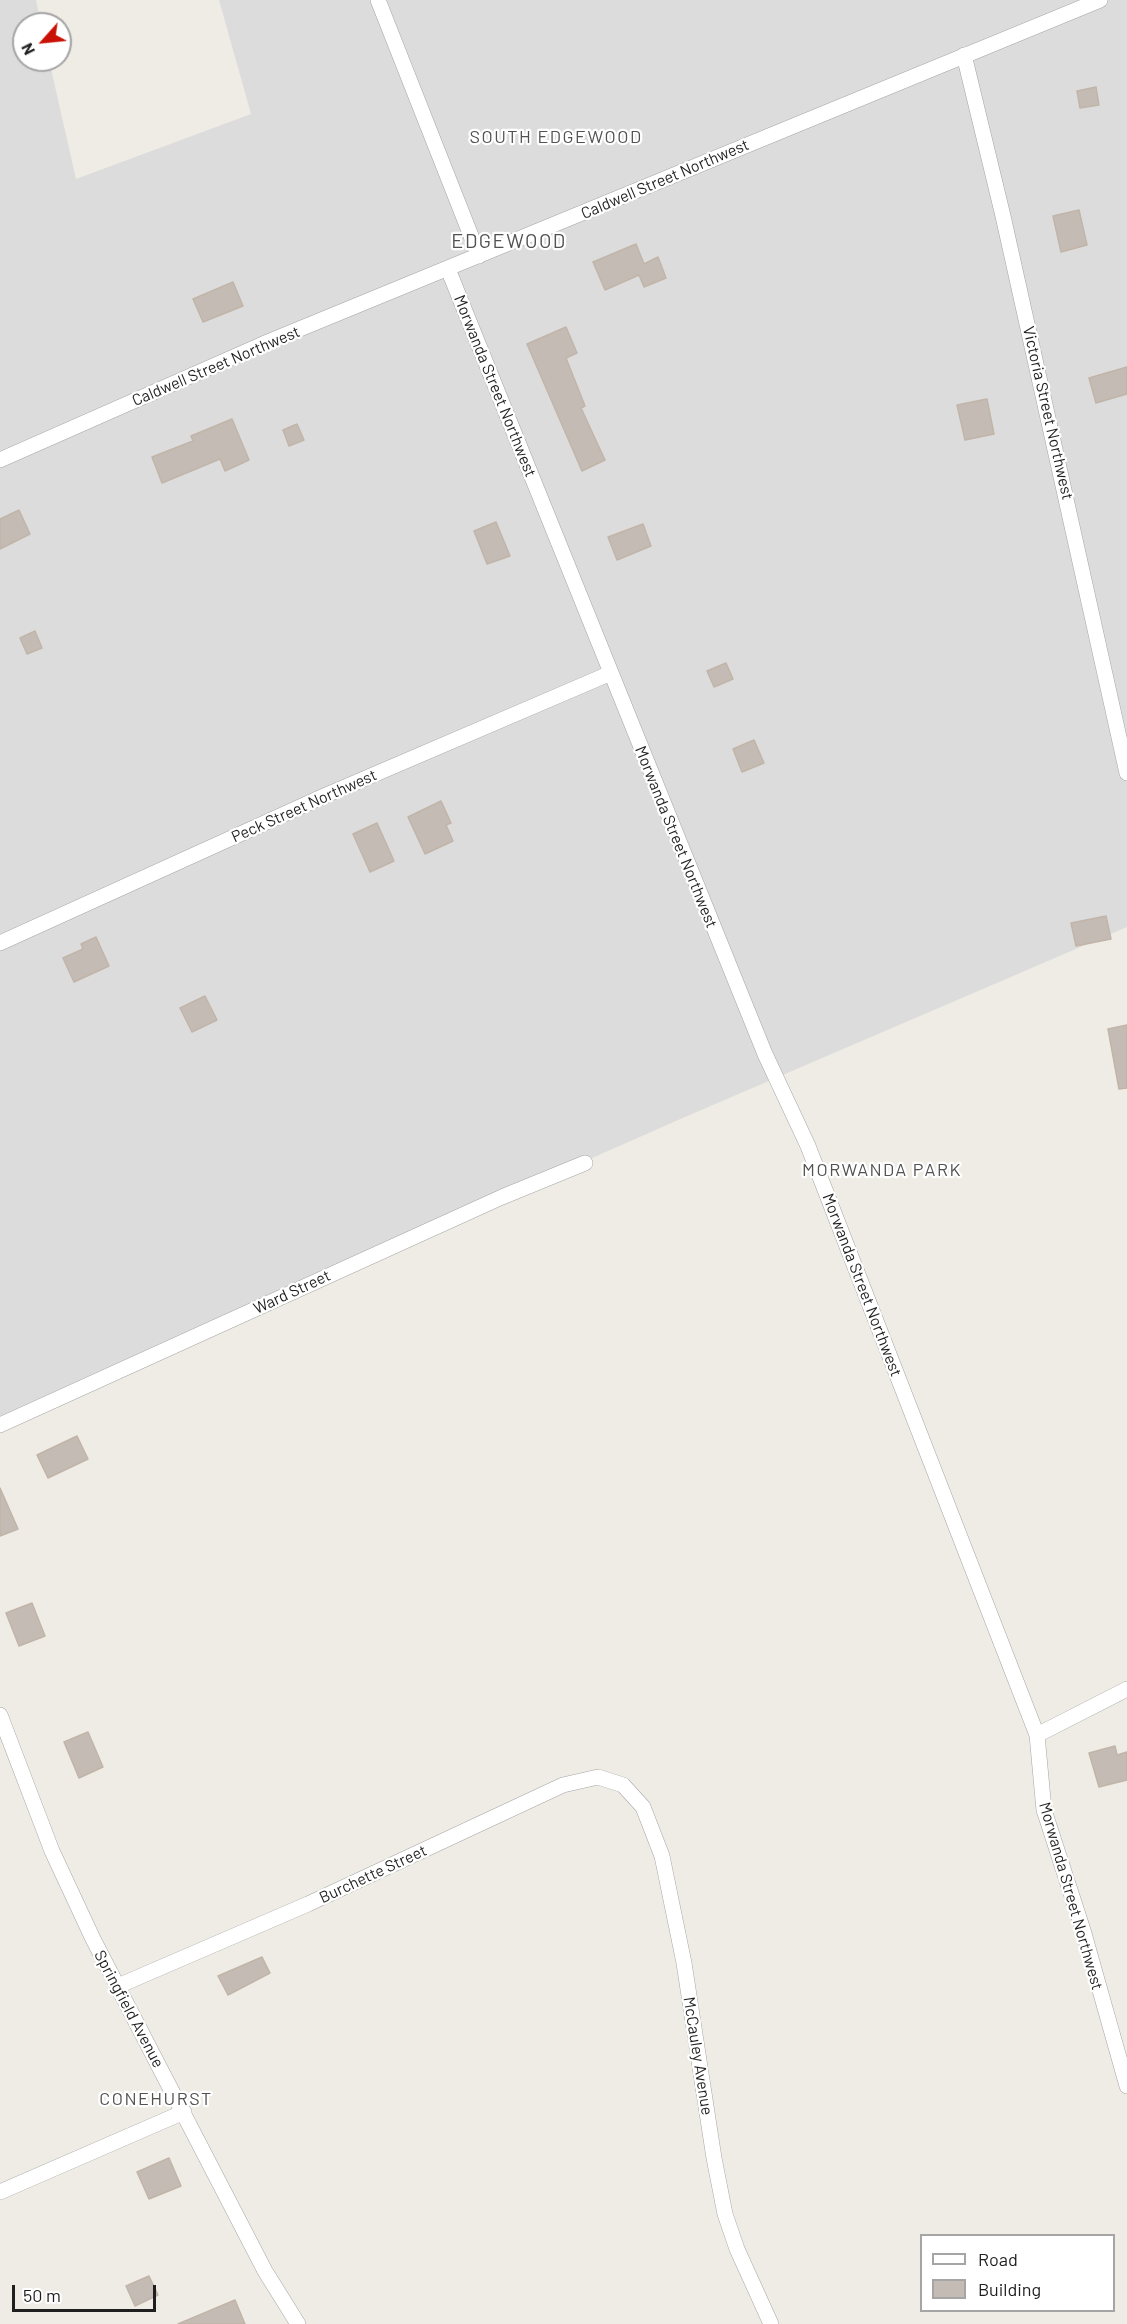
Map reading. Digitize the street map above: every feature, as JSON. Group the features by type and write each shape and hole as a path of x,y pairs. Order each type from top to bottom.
{"street":[{"path":"378,0 479,256"},
{"name":"Caldwell Street Northwest","path":"0,460 263,345 1100,0"},
{"name":"Victoria Street Northwest","path":"964,55 1003,216 1127,773"},
{"name":"Morwanda Street Northwest","path":"448,268 765,1054 808,1146 1037,1735 1044,1810 1083,1930 1127,2086"},
{"name":"Peck Street Northwest","path":"0,943 324,796 611,673"},
{"name":"Ward Street","path":"0,1425 428,1230 585,1163"},
{"path":"1037,1735 1127,1689"},
{"name":"Springfield Avenue","path":"0,1715 52,1851 118,1986 265,2271 298,2324"},
{"name":"Burchette Street","path":"118,1986 308,1904 563,1785 598,1777 610,1779 628,1790"},
{"name":"McCauley Avenue","path":"628,1790 643,1808 667,1874 725,2214 737,2250 771,2324"},
{"path":"0,2192 184,2112"}],"shaded area":[{"path":"0,0 36,0 38,12 12,12 12,72 52,72 76,179 251,114 219,0 1127,0 1127,927 685,1117 0,1419"}],"building":[{"path":"1096,87 1099,105 1080,108 1077,91"},
{"path":"1079,210 1087,245 1061,252 1053,216"},
{"path":"636,244 644,264 658,257 666,278 644,287 639,275 605,290 593,262"},
{"path":"233,282 243,306 203,322 193,299"},
{"path":"566,327 577,353 566,358 585,406 581,408 605,460 582,471 527,344"},
{"path":"1127,367 1127,394 1096,403 1089,378"},
{"path":"987,399 994,434 965,440 957,405"},
{"path":"232,419 249,460 225,471 220,459 162,483 152,457 193,441 191,436"},
{"path":"297,424 304,440 289,446 283,430"},
{"path":"19,510 30,534 0,549 0,519"},
{"path":"496,522 510,556 487,564 474,531"},
{"path":"643,524 651,546 617,560 608,537"},
{"path":"35,631 42,648 27,654 20,638"},
{"path":"726,663 733,679 714,687 707,671"},
{"path":"754,740 764,763 742,772 733,749"},
{"path":"441,801 451,823 446,825 453,841 425,854 408,817"},
{"path":"377,823 394,861 370,872 353,834"},
{"path":"1106,916 1111,939 1076,946 1071,923"},
{"path":"96,937 109,966 74,982 63,958 83,949 81,944"},
{"path":"205,996 217,1020 192,1032 180,1008"},
{"path":"1127,1025 1127,1088 1119,1089 1108,1029"},
{"path":"77,1436 88,1459 48,1478 37,1455"},
{"path":"0,1488 18,1529 0,1536"},
{"path":"32,1603 45,1636 19,1646 6,1613"},
{"path":"88,1732 103,1767 79,1778 64,1742"},
{"path":"1115,1746 1117,1755 1127,1752 1127,1780 1099,1787 1089,1753"},
{"path":"262,1957 270,1973 228,1995 218,1976"},
{"path":"169,2158 181,2186 149,2199 137,2172"},
{"path":"149,2276 158,2295 135,2306 126,2286"},
{"path":"235,2300 245,2324 178,2324"}],"district":[{"name":"SOUTH EDGEWOOD","path":"556,137"},
{"name":"EDGEWOOD","path":"509,241"},
{"name":"MORWANDA PARK","path":"882,1170"},
{"name":"CONEHURST","path":"156,2099"}]}
